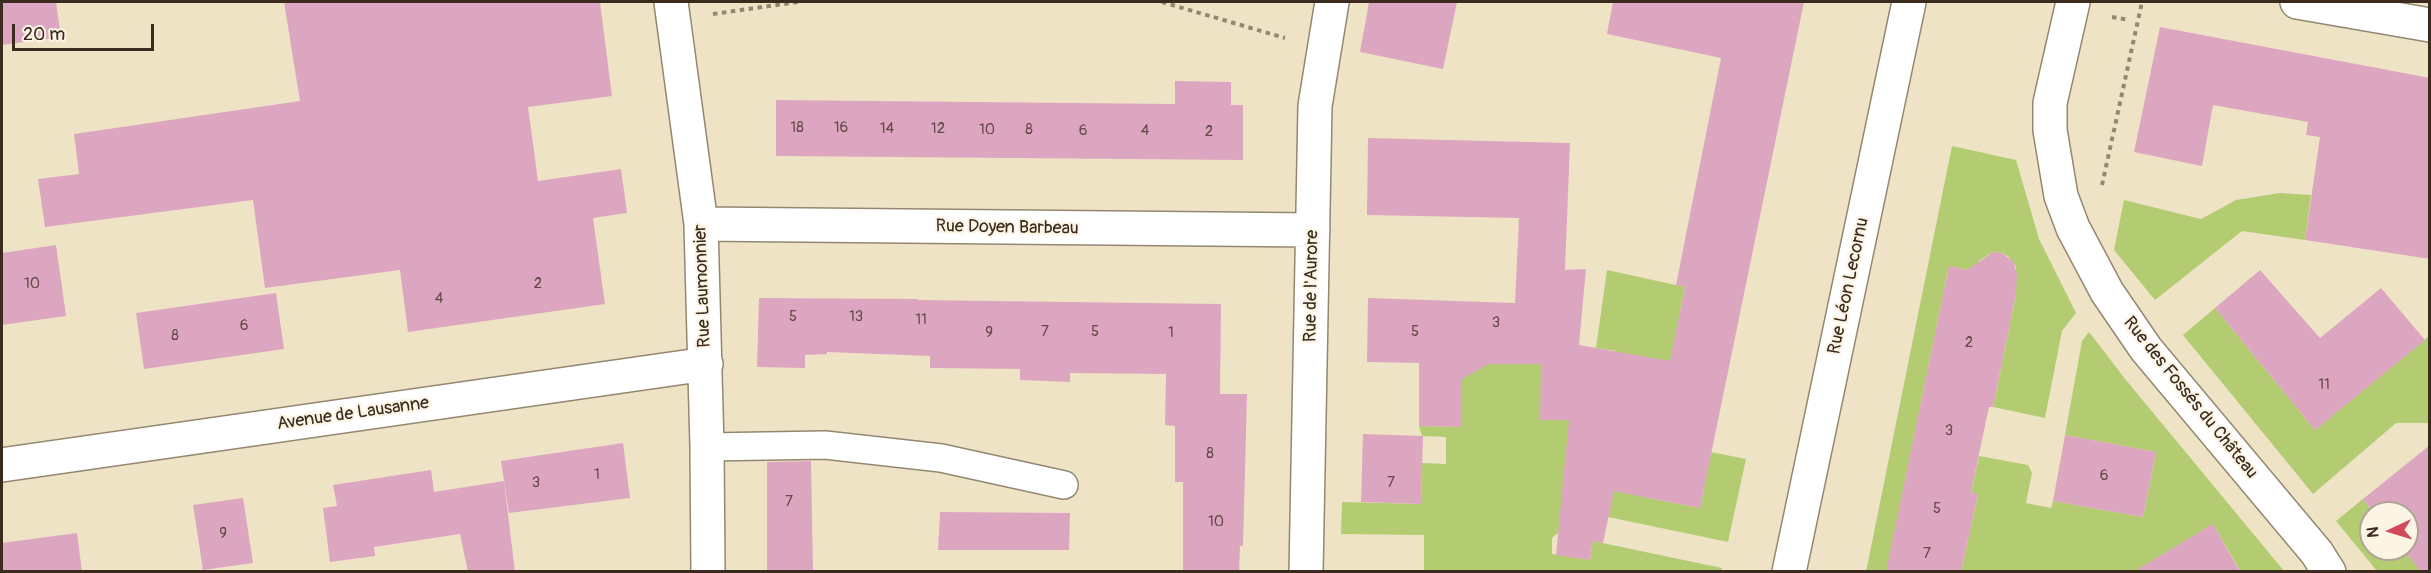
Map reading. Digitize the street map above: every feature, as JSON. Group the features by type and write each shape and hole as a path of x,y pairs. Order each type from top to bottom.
{"street":[{"name":"Rue de l'Aurore","path":"1306,572 1315,106 1332,2"},
{"name":"Rue Léon Lecornu","path":"1789,572 1909,2"},
{"name":"Rue des Fossés du Château","path":"2073,2 2050,103 2050,130 2061,196 2073,228 2107,292 2146,349 2317,553 2329,572"},
{"path":"2297,2 2430,25"},
{"name":"Rue Laumonnier","path":"672,10 701,224 708,572"},
{"name":"Rue Doyen Barbeau","path":"701,224 1313,231"},
{"name":"Avenue de Lausanne","path":"2,465 705,364"}],"lane":[{"path":"707,447 825,445 942,458 1064,485"}],"path":[{"path":"672,10 798,2"},
{"path":"1162,2 1323,49"},
{"path":"2073,228 2104,181 2142,2"}],"green space":[{"path":"1952,146 2016,160 2039,239 2076,313 2062,331 2045,418 1993,407 2016,293 2016,267 2009,257 1993,252 1980,260 1972,271 1949,266 1887,569 1897,571 1866,572"},
{"path":"2280,193 2311,195 2305,240 2242,231 2155,300 2114,250 2124,200 2201,219 2236,200"},
{"path":"1607,270 1685,287 1664,394 1612,383 1616,351 1596,348"},
{"path":"2215,308 2315,430 2429,336 2429,423 2396,423 2313,494 2183,335"},
{"path":"1519,331 1530,331 1570,420 1644,497 1700,508 1711,452 1746,459 1728,542 1608,517 1558,533 1552,538 1552,554 1590,560 1593,541 1722,568 1721,571 1424,571 1424,535 1341,534 1342,502 1421,504 1422,463 1446,464 1446,437 1422,436 1419,426 1462,427 1462,364 1519,364"},
{"path":"2089,332 2284,571 2240,571 2213,524 2155,559 2162,571 1961,572 1978,494 1971,492 1979,456 2028,465 2032,473 2026,503 2051,508 2053,501 2143,517 2156,452 2065,435 2082,341"},
{"path":"2359,502 2359,549 2336,521"},
{"path":"2369,561 2414,561 2429,571 2377,571"}],"building":[{"path":"2,2 56,2 61,37 2,45"},
{"path":"284,2 600,2 612,96 528,107 538,181 621,169 627,213 593,218 605,304 408,332 400,270 265,288 253,200 45,227 38,179 79,174 74,134 300,101"},
{"path":"1369,2 1457,2 1443,69 1360,52"},
{"path":"1613,2 1804,2 1700,508 1614,491 1603,543 1593,541 1590,560 1556,555 1569,420 1540,420 1541,364 1489,364 1462,379 1462,427 1419,426 1419,363 1367,362 1368,298 1515,303 1519,218 1367,215 1368,138 1570,143 1565,270 1586,269 1579,345 1670,361 1685,287 1676,285 1721,58 1607,34"},
{"path":"2160,27 2430,78 2430,259 2305,240 2320,137 2306,135 2308,122 2213,105 2202,166 2134,152"},
{"path":"1175,81 1231,82 1231,105 1243,105 1243,160 776,156 776,100 1175,104"},
{"path":"56,245 66,316 2,325 2,253"},
{"path":"1993,252 2002,253 2013,261 2017,273 2016,293 1993,407 1989,407 1971,492 1978,494 1961,572 1886,572 1949,266 1967,270"},
{"path":"2260,270 2320,338 2381,288 2425,340 2315,430 2215,308"},
{"path":"276,293 284,349 144,369 136,313"},
{"path":"759,298 1221,304 1220,394 1247,394 1243,546 1240,546 1239,572 1183,572 1183,482 1175,482 1175,426 1165,425 1166,374 1070,373 1070,382 1020,380 1020,369 930,368 930,356 827,352 827,354 805,355 805,368 757,367"},
{"path":"1363,434 1423,436 1421,504 1361,502"},
{"path":"2065,435 2156,452 2143,517 2053,501"},
{"path":"623,443 630,498 509,513 501,461"},
{"path":"2430,445 2430,572 2421,572 2412,561 2419,561 2419,501 2365,501 2363,499"},
{"path":"811,461 813,572 767,572 767,462"},
{"path":"431,470 434,492 504,481 515,572 468,572 460,534 374,547 375,556 330,562 323,508 337,506 333,485"},
{"path":"243,498 253,563 203,570 193,505"},
{"path":"940,512 1070,513 1069,550 938,550"},
{"path":"2213,524 2240,572 2133,572"},
{"path":"77,533 82,572 2,572 2,543"}]}
